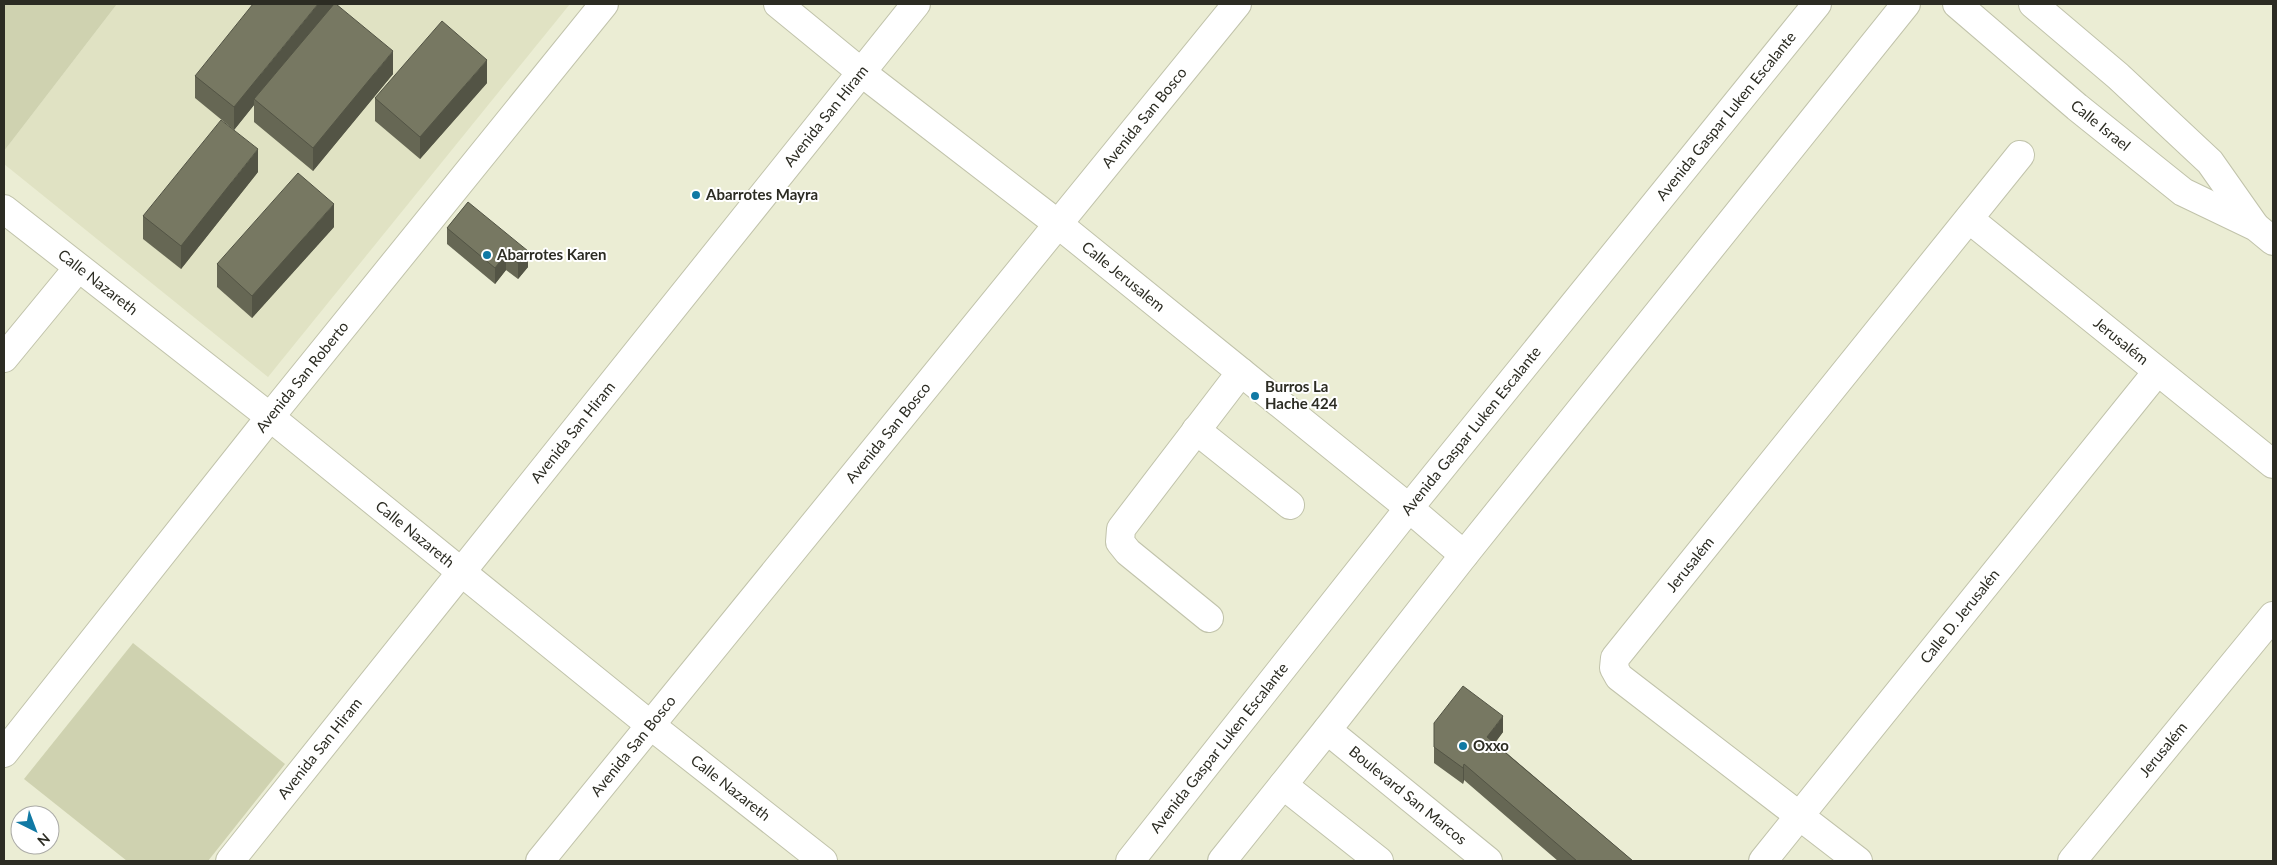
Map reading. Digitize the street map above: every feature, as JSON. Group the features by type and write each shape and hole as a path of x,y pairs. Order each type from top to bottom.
{"street":[{"name":"Avenida San Roberto","path":"4,753 270,417 604,4"},
{"name":"Calle Jerusalem","path":"778,4 861,72 1058,224 1409,508 1464,555"},
{"name":"Avenida San Hiram","path":"230,861 916,4"},
{"name":"Avenida San Bosco","path":"540,861 649,724 1237,4"},
{"name":"Avenida Gaspar Luken Escalante","path":"1130,861 1409,508 1817,4"},
{"path":"1222,861 1328,730 1464,555 1906,4"},
{"name":"Calle Israel","path":"1957,4 2077,107 2183,192 2264,234"},
{"name":"Calle Israel","path":"2033,4 2118,76 2210,162 2264,234"},
{"name":"Jerusalém","path":"1858,861 1620,677 1614,668 1615,658 2020,155"},
{"name":"Calle Nazareth","path":"4,208 270,417 649,724 823,861"},
{"name":"Jerusalém","path":"1969,219 2156,372 2273,464"},
{"path":"4,358 78,268"},
{"path":"1209,618 1128,552 1120,542 1121,529 1241,372"},
{"name":"Calle D. Jerusalén","path":"1763,861 2156,372"},
{"path":"1196,430 1290,505"},
{"name":"Jerusalém","path":"2072,861 2273,616"},
{"name":"Boulevard San Marcos","path":"1328,730 1488,861"},
{"path":"1283,785 1379,861"}],"shaded area":[{"path":"4,4 117,4 4,151"},
{"path":"117,4 570,4 268,377 4,164 4,151"},
{"path":"133,643 285,764 208,861 127,861 60,808 60,805 57,805 24,779"}],"building":[{"path":"253,4 318,4 234,107 195,76"},
{"path":"334,4 393,51 313,148 254,99"},
{"path":"442,21 487,60 420,137 375,98"},
{"path":"221,120 258,149 181,246 143,216"},
{"path":"298,173 334,204 252,296 217,264"},
{"path":"468,202 528,251 518,263 506,254 495,268 447,228"},
{"path":"1463,686 1503,716 1487,737 1633,861 1577,861 1464,764 1463,768 1434,747 1434,723"}],"place":[{"name":"Abarrotes Mayra","path":"696,195"},
{"name":"Abarrotes Karen","path":"487,255"},
{"name":"Burros La Hache 424","path":"1255,396"},
{"name":"Oxxo","path":"1463,746"}]}
